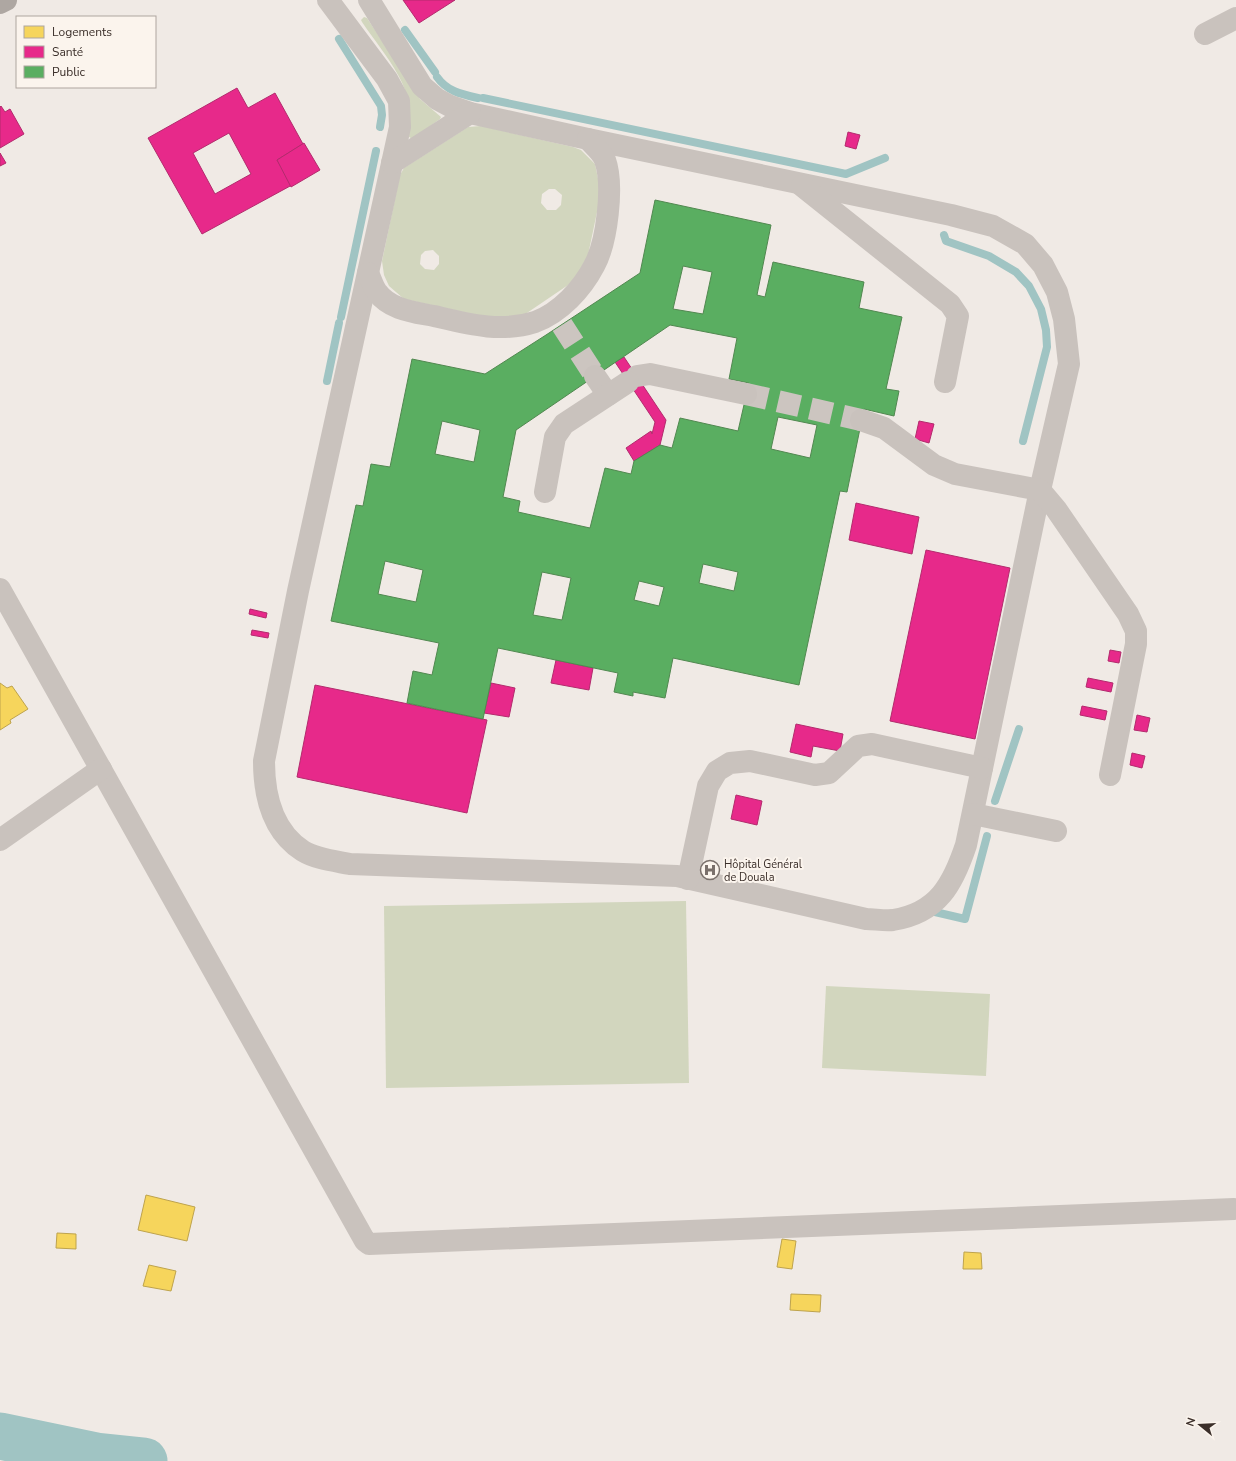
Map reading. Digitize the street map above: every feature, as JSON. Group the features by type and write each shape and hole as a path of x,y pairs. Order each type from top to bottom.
{"main road":[{"path":"0,3 6,0"}],"street":[{"path":"328,0 387,79 399,101 400,127 298,591 264,761 264,785 268,802 277,823 290,839 303,851 325,859 350,864 677,876 866,919 893,920 916,913 930,906 943,894 956,873 966,845 1040,490 1069,364 1061,306 1057,292 1043,265 1025,244 993,226 951,215 470,113 450,106 437,99 422,86 369,0"},
{"path":"1205,34 1236,18"},
{"path":"392,163 470,113"},
{"path":"368,273 376,292 393,306 478,326 513,327 536,321 558,318 568,301 594,266 602,242 609,206 609,178 604,158 588,139"},
{"path":"798,183 950,304 958,316 945,382"},
{"path":"545,492 555,437 564,424 633,379 650,374 746,394"},
{"path":"595,376 608,395"},
{"path":"862,420 884,428 934,465 955,474 1040,490 1056,509 1124,607 1136,631 1136,644 1110,775"},
{"path":"0,589 361,1234 369,1244 1234,1209"},
{"path":"688,879 708,786 717,771 730,763 750,761 815,775 830,773 858,746 872,744 982,768"},
{"path":"0,840 101,769"},
{"path":"973,814 1056,830"}],"green space":[{"path":"364,17 367,18 420,99 441,117 412,139 408,136 410,119 409,103 405,89 390,61 362,22 361,20"},
{"path":"481,126 581,150 595,164 601,193 588,255 574,281 521,317 504,321 404,299 389,286 384,275 382,261 400,175 404,168 468,127","holes":["549,189 555,189 562,195 561,205 556,210 547,210 541,203 542,194","433,250 439,256 439,264 434,270 425,269 420,264 421,255 425,251"]},
{"path":"686,901 689,1083 386,1088 384,906"},
{"path":"826,986 990,994 986,1076 822,1068"}],"building: Logements":[{"path":"0,683 7,688 12,686 28,709 10,720 11,723 0,730"},
{"path":"146,1195 195,1207 187,1241 138,1230"},
{"path":"57,1233 76,1234 76,1249 56,1248"},
{"path":"782,1239 796,1241 792,1269 777,1267"},
{"path":"964,1252 981,1253 982,1269 963,1269"},
{"path":"149,1265 176,1271 171,1291 143,1286"},
{"path":"791,1294 821,1295 820,1312 790,1310"}],"building: Santé":[{"path":"403,0 455,0 419,23"},
{"path":"237,88 248,108 275,93 303,144 277,160 292,185 202,234 148,138","holes":["229,133 251,174 215,194 193,153"]},
{"path":"1,106 5,112 10,109 24,134 0,148 0,107"},
{"path":"848,132 860,135 856,149 845,146"},
{"path":"304,143 320,170 291,187 277,160"},
{"path":"0,153 6,163 0,166"},
{"path":"624,357 666,420 660,445 634,461 626,448 651,431 652,434 655,422 615,362"},
{"path":"919,421 934,424 929,443 915,439"},
{"path":"856,503 919,517 912,554 849,540"},
{"path":"926,550 1010,568 975,739 890,721"},
{"path":"250,609 267,613 266,618 249,614"},
{"path":"252,630 269,633 268,638 251,635"},
{"path":"1110,650 1121,652 1119,663 1108,661"},
{"path":"556,660 593,668 589,690 551,683"},
{"path":"1088,678 1113,683 1111,692 1086,687"},
{"path":"491,683 515,688 509,717 484,713"},
{"path":"315,685 487,720 467,813 297,777"},
{"path":"1082,706 1107,711 1105,720 1080,715"},
{"path":"1137,715 1150,718 1147,732 1134,730"},
{"path":"796,724 843,734 840,751 813,746 811,757 790,752"},
{"path":"1132,753 1145,756 1142,768 1130,765"},
{"path":"736,795 762,801 757,825 731,819"}],"building: Public":[{"path":"655,200 771,225 757,295 765,297 773,262 864,282 859,308 902,317 886,389 899,391 894,416 864,409 847,492 840,491 799,685 673,658 665,698 633,692 633,696 614,692 618,673 498,648 483,719 407,703 413,671 432,675 439,643 331,621 356,505 363,506 371,464 390,467 412,359 485,374 640,273","holes":["683,266 712,272 703,314 673,309","670,325 737,338 729,379 749,383 738,431 680,418 672,448 660,445 634,461 631,474 605,468 590,528 518,512 520,501 503,497 516,430","778,417 817,425 810,458 771,449","442,421 480,430 474,462 435,454","385,561 423,570 416,602 378,594","703,564 738,572 734,591 699,583","542,572 571,578 562,620 533,615","639,581 664,587 659,606 634,600"]}],"waterway":[{"path":"405,30 435,72"},
{"path":"339,39 381,106 382,115 380,127"},
{"path":"437,77 450,89 478,98"},
{"path":"483,98 846,174 885,158"},
{"path":"341,317 376,151"},
{"path":"944,235 946,241 989,256 1016,272 1029,286 1041,309 1046,330 1047,347 1023,441"},
{"path":"327,381 339,323"},
{"path":"995,801 1019,729"},
{"path":"935,912 965,919 987,836"},
{"path":"0,1436 96,1456 144,1461"}],"tunnel":[{"path":"562,325 595,376"},
{"path":"746,394 861,420"}],"place":[{"name":"Hôpital Général de Douala","path":"710,870"}]}
